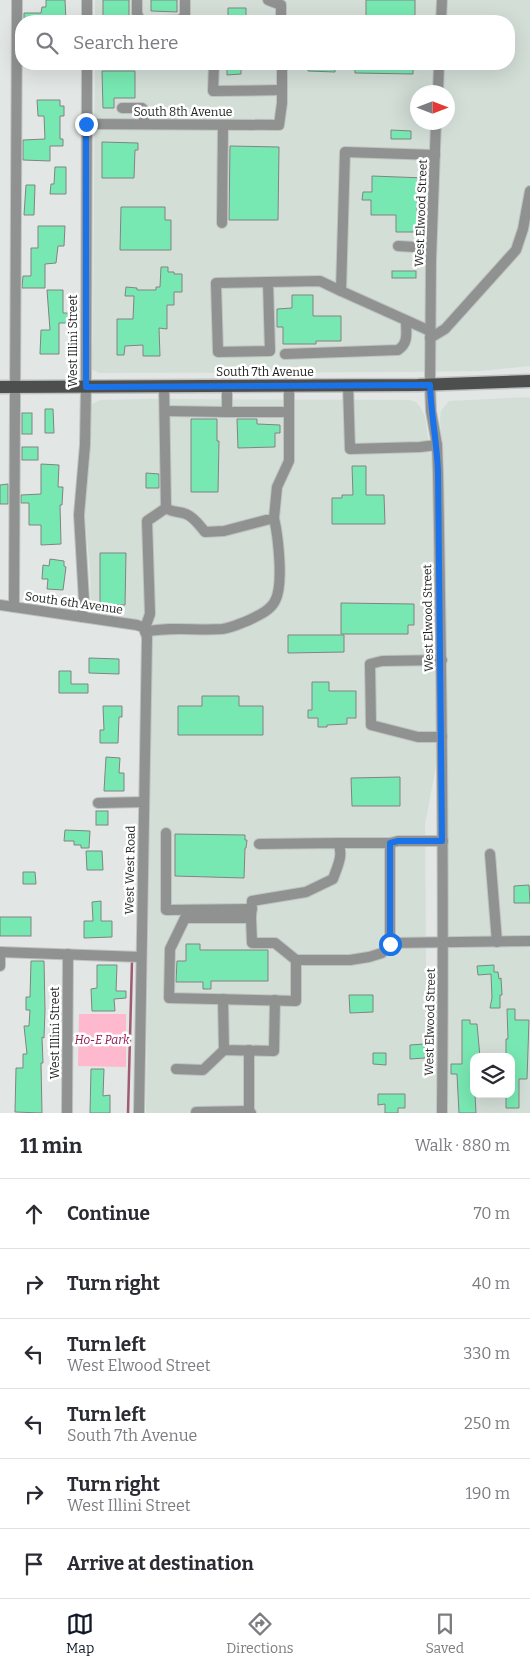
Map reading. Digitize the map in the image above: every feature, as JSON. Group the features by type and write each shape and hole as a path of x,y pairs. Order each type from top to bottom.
{"main road":[{"name":"South 7th Avenue","path":"0,387 430,385 530,382"}],"street":[{"path":"17,0 17,15"},
{"path":"87,0 87,15"},
{"path":"137,0 138,15"},
{"path":"185,0 185,15"},
{"path":"268,0 281,5 281,15"},
{"path":"441,15 442,0"},
{"path":"14,607 17,70"},
{"name":"West Illini Street","path":"82,617 84,601 79,515 86,387 87,70"},
{"path":"214,70 213,91 282,90 282,70"},
{"path":"438,85 439,70"},
{"name":"South 8th Avenue","path":"86,124 279,125 282,90"},
{"path":"122,108 142,108 144,110 144,124"},
{"path":"222,223 223,125"},
{"name":"West Elwood Street","path":"436,130 431,248 430,411 437,445 442,660 442,1113"},
{"path":"341,291 345,152 435,155"},
{"path":"268,282 270,351 218,352 216,283 268,282 320,281 406,321 430,335 444,329 516,250 523,230 530,191"},
{"path":"398,246 431,248"},
{"path":"285,354 398,350 405,346 406,321"},
{"path":"348,385 350,449 437,445"},
{"path":"164,386 166,508 172,512 186,514 196,521 205,532 224,531 274,518"},
{"path":"227,386 227,412"},
{"path":"145,630 163,628 224,629 238,625 270,608 276,600 279,578 278,538 274,518 277,487 289,460 289,386"},
{"path":"165,410 289,412"},
{"name":"West West Road","path":"139,1113 140,957 147,638 145,630 150,614 147,521 166,508"},
{"name":"South 6th Avenue","path":"0,605 137,625 145,630"},
{"path":"442,660 382,661 370,664 371,725 392,732 418,737 442,737"},
{"path":"98,803 144,802"},
{"path":"166,833 166,910 252,914"},
{"path":"259,844 442,841"},
{"path":"338,843 342,849 341,857 333,879 306,892 252,901 252,943 275,943 296,960 350,960 382,954 390,944 390,843"},
{"path":"490,854 497,942"},
{"path":"252,914 185,918 170,949 169,998 296,1001 296,960"},
{"path":"390,944 530,941"},
{"path":"0,966 0,952 140,957"},
{"name":"West Illini Street","path":"67,1113 68,954"},
{"path":"224,999 224,1050"},
{"path":"176,1070 203,1070 224,1050 274,1051 275,1000"},
{"path":"196,1112 250,1112 249,1050"}],"shaded area":[{"path":"95,0 530,0 530,366 481,371 408,372 99,373 91,369 93,334 95,70 515,70 515,15 95,15"},
{"path":"530,397 530,1113 445,1113 444,465 441,411 449,401"},
{"path":"101,400 410,400 416,402 425,417 433,470 436,625 436,766 425,824 426,976 438,989 438,1113 146,1113 152,632 145,621 96,613 91,602 85,515 89,418 92,404"}],"green space":[{"name":"Ho-E Park","path":"79,1014 126,1014 126,1067 78,1066"}],"building":[{"path":"46,0 65,0 66,15 24,15 24,13 41,13 42,7 46,7"},
{"path":"103,0 129,0 129,15 103,15"},
{"path":"151,0 177,0 177,12 151,11"},
{"path":"366,0 415,0 415,15 366,15"},
{"path":"228,8 246,8 246,15 228,15"},
{"path":"227,70 241,70 241,74 227,75"},
{"path":"335,70 335,72 308,71"},
{"path":"355,70 413,70 413,74 355,73"},
{"path":"102,71 135,71 135,98 114,98 114,108 103,108"},
{"path":"37,100 60,100 60,106 64,106 64,116 60,116 60,139 63,139 63,146 50,146 50,161 23,160 23,140 45,139 44,116 38,116"},
{"path":"391,130 411,131 411,139 391,139"},
{"path":"102,142 138,143 138,150 135,150 134,178 102,178"},
{"path":"230,146 279,147 278,220 229,220"},
{"path":"55,167 66,167 66,194 50,194 51,184 54,184"},
{"path":"372,176 425,178 425,205 417,205 417,232 396,232 396,215 371,215 371,200 362,200 363,192 372,192"},
{"path":"26,185 35,185 34,215 24,215"},
{"path":"121,207 165,207 165,220 171,220 171,250 120,250"},
{"path":"38,226 65,226 64,246 58,246 56,263 45,264 45,288 22,288 23,276 31,276 31,248 38,248"},
{"path":"161,267 168,267 168,272 174,272 174,274 182,274 182,292 174,292 174,305 167,305 167,329 159,328 160,356 143,356 143,345 125,346 124,355 117,355 117,319 133,319 134,296 125,296 126,287 137,288 137,290 156,290 156,287 160,287"},
{"path":"392,271 416,271 416,278 392,278"},
{"path":"47,290 63,290 63,313 68,313 67,323 59,323 59,354 40,354 41,330 50,330"},
{"path":"292,295 313,295 313,316 341,316 341,341 316,341 316,344 283,344 283,327 277,327 277,309 292,308"},
{"path":"45,409 53,409 54,433 45,433"},
{"path":"22,413 32,413 32,434 22,434"},
{"path":"191,419 217,419 217,441 219,441 218,492 191,492"},
{"path":"237,419 257,419 257,424 280,425 280,433 275,433 275,447 238,448"},
{"path":"22,447 38,447 38,460 22,460"},
{"path":"41,464 59,465 58,487 63,487 62,505 60,505 61,544 41,545 41,525 29,525 29,503 21,503 21,495 41,494"},
{"path":"352,466 366,466 366,495 384,495 385,524 332,524 332,498 342,498 342,495 353,495"},
{"path":"146,473 159,474 159,488 146,488"},
{"path":"8,484 8,504 0,504 0,485"},
{"path":"100,553 126,553 125,605 100,604"},
{"path":"50,559 64,561 64,566 66,567 63,590 47,589 48,579 42,579 43,565 49,566"},
{"path":"341,603 414,604 414,625 408,625 408,634 341,634"},
{"path":"288,635 344,635 344,652 288,653"},
{"path":"89,658 119,659 119,674 89,673"},
{"path":"59,671 71,671 71,684 88,684 88,693 59,693"},
{"path":"312,682 329,682 329,691 356,691 356,718 347,718 347,724 318,727 318,718 308,718 308,710 312,710"},
{"path":"202,696 239,696 239,706 263,706 263,735 178,735 178,706 202,706"},
{"path":"103,706 122,706 122,717 119,717 118,743 100,743 100,730 104,730"},
{"path":"106,757 120,758 119,773 124,773 124,791 104,791"},
{"path":"400,777 400,806 352,806 351,778"},
{"path":"96,811 108,811 108,825 96,825"},
{"path":"65,830 90,831 89,848 81,848 81,845 74,845 74,841 64,841"},
{"path":"175,834 245,835 245,840 247,840 244,878 175,876"},
{"path":"86,851 102,851 103,870 87,870"},
{"path":"23,872 35,872 36,884 23,884"},
{"path":"529,885 530,903 514,903 514,886"},
{"path":"101,901 101,921 112,921 112,937 84,938 84,921 93,921 92,902"},
{"path":"0,917 31,917 31,936 0,936"},
{"path":"186,944 200,944 200,950 268,950 268,981 211,981 211,989 203,989 203,982 176,982 177,961 186,961"},
{"path":"31,961 44,961 45,1010 44,1038 42,1037 43,1063 41,1063 42,1113 15,1112 16,1068 23,1068 23,1054 27,1054 24,1026 29,1026 30,1010 26,1010 26,997 30,997"},
{"path":"97,965 117,965 116,991 126,991 126,998 114,999 115,1011 92,1011 91,989 97,988"},
{"path":"494,965 494,972 498,972 499,979 501,978 502,995 500,995 500,1008 490,1008 492,998 491,974 478,975 477,966"},
{"path":"349,995 373,995 373,1012 350,1013"},
{"path":"507,1009 515,1009 515,1020 529,1020 527,1079 519,1079 519,1108 506,1108 506,1098 515,1098 515,1053 506,1053 506,1039 508,1039"},
{"path":"462,1020 470,1020 470,1024 477,1024 480,1053 470,1053 470,1098 475,1098 476,1113 459,1113 457,1074 451,1074 451,1064 462,1064"},
{"path":"424,1044 425,1058 410,1059 410,1045"},
{"path":"373,1053 386,1053 386,1065 373,1064"},
{"path":"91,1069 104,1069 103,1096 110,1095 110,1113 90,1113"},
{"path":"378,1094 405,1094 405,1108 398,1108 398,1113 385,1113 385,1104 378,1105"}],"waterway":[{"path":"128,1113 132,961"}],"route":[{"path":"86,124 86,387 430,385 430,411 437,445 438,472 442,658 442,841 398,841 390,843 390,944"}]}
